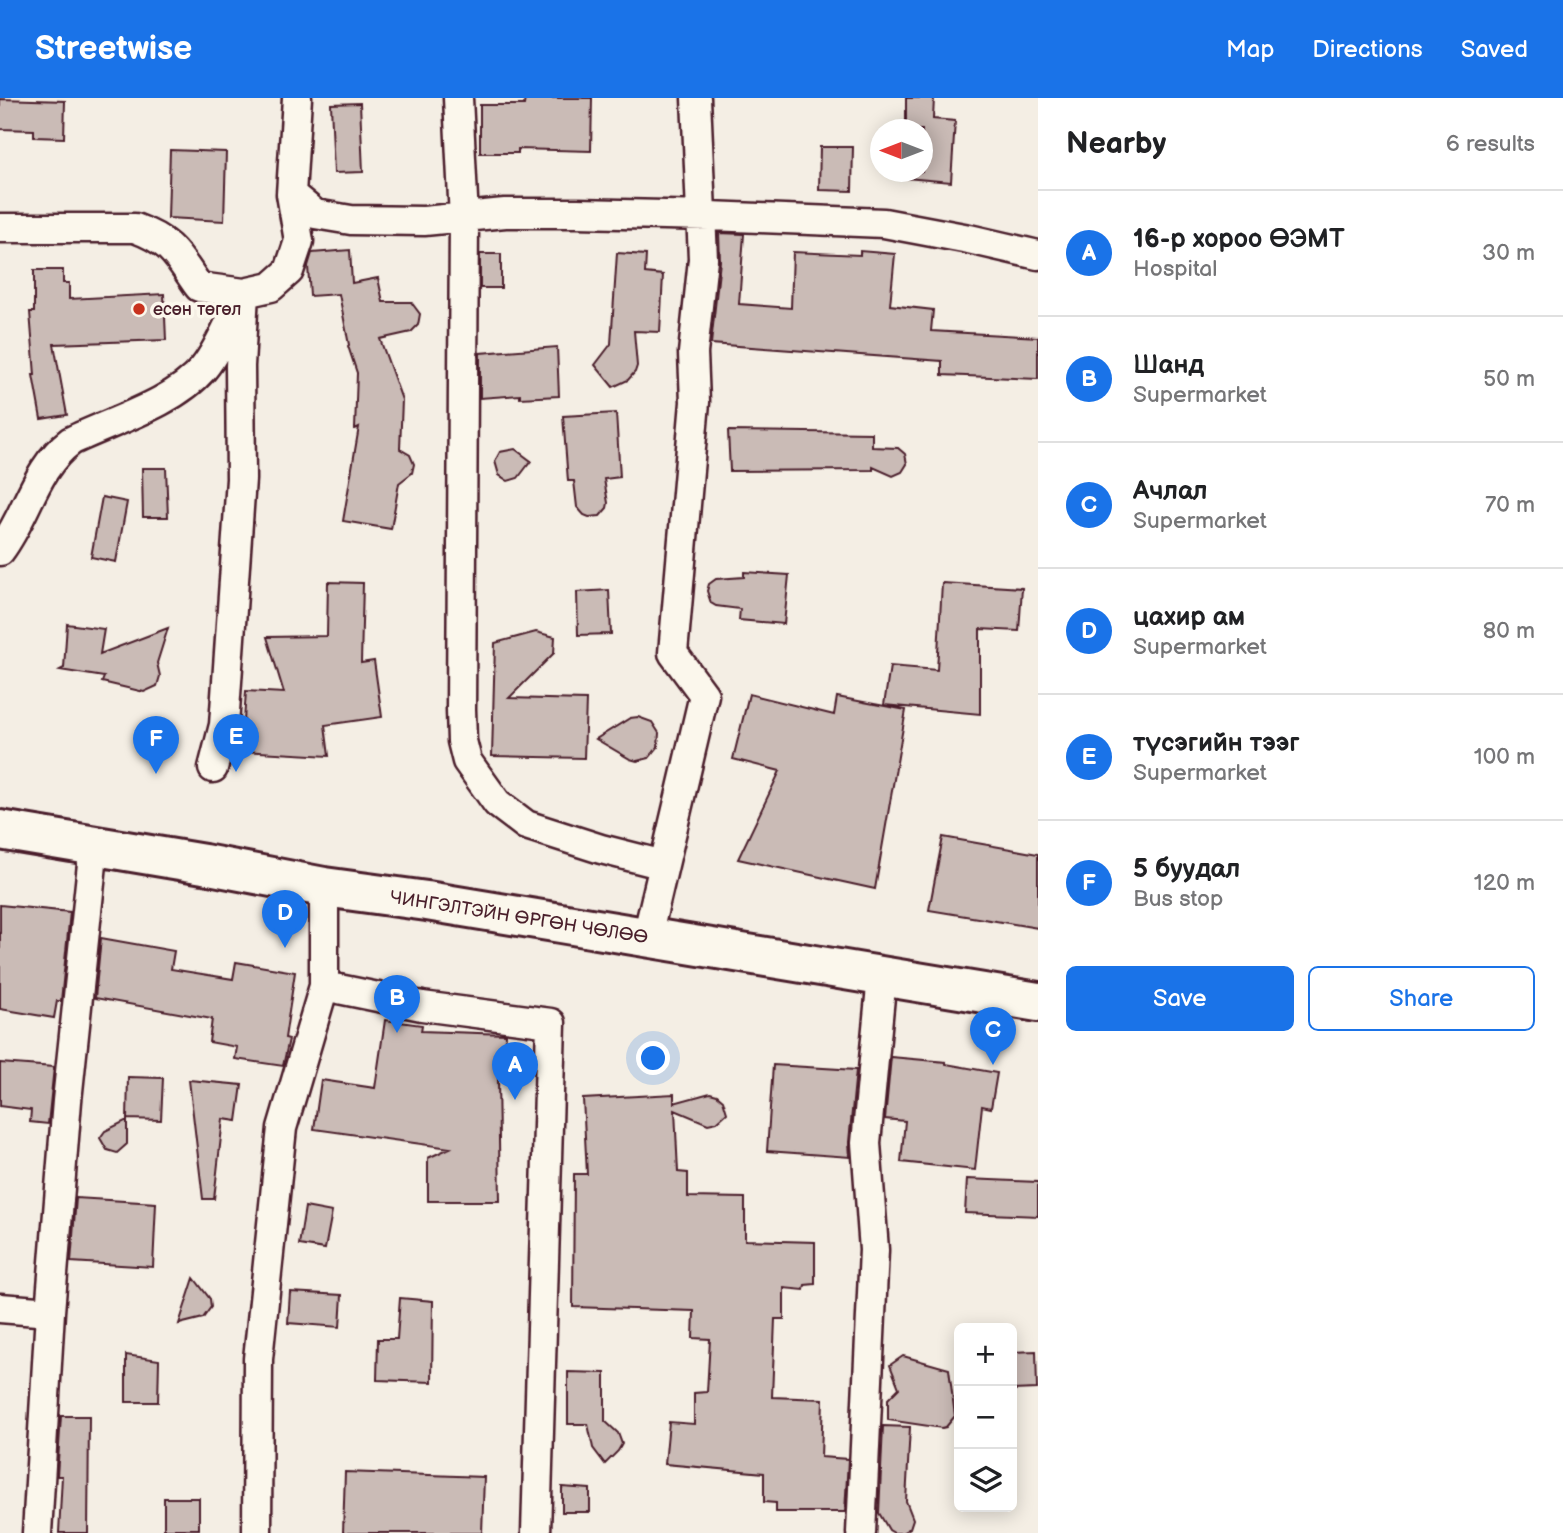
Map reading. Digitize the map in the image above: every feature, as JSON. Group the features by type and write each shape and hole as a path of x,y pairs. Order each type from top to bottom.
{"main road":[{"name":"ЧИНГЭЛТЭЙН ӨРГӨН ЧӨЛӨӨ","path":"0,830 324,887 427,901 1038,1002"}],"street":[{"path":"0,228 135,228 153,234 169,245 199,287 244,293 271,287 289,271 299,240 291,194 297,98"},
{"path":"458,98 463,217 461,709 462,741 467,761 497,803 526,825 601,849 664,865"},
{"path":"647,937 704,695 673,653 695,402 693,353 703,259 696,98"},
{"path":"291,194 315,214 351,220 424,221 505,213 700,216 884,223 1038,255"},
{"path":"0,551 14,532 48,461 71,441 166,397 196,376 205,366 244,293"},
{"path":"213,768 224,725 241,480 240,366 244,293"},
{"path":"37,1533 50,1312 67,1101 94,845"},
{"path":"257,1533 258,1359 282,1128 324,986 324,887"},
{"path":"861,1533 874,1250 866,1143 882,976"},
{"path":"324,986 422,1006 551,1023 536,1533"},
{"path":"0,1308 50,1312"}],"building":[{"path":"525,98 592,98 591,151 518,149 518,153 480,153 480,105 524,105"},
{"path":"906,98 934,98 933,119 906,119"},
{"path":"0,99 65,101 64,138 34,137 34,130 0,129"},
{"path":"360,103 363,172 334,173 331,104"},
{"path":"933,119 955,121 951,182 933,180"},
{"path":"820,147 853,147 852,191 819,190"},
{"path":"170,150 226,152 224,221 168,218"},
{"path":"719,233 744,234 739,304 791,308 793,252 860,255 860,251 895,254 890,305 933,310 931,331 1038,337 1038,379 942,375 942,361 711,344 720,261"},
{"path":"350,250 352,283 378,278 383,302 411,302 420,314 418,325 411,332 380,339 402,400 400,449 410,455 414,464 412,473 399,483 391,529 343,521 359,427 355,429 357,373 348,346 339,294 310,296 308,266 312,253"},
{"path":"617,253 646,255 645,273 663,275 660,332 634,331 637,366 635,372 628,380 613,387 595,365 611,344"},
{"path":"480,254 501,254 501,288 480,288"},
{"path":"34,270 63,270 63,283 69,283 69,299 164,294 166,340 54,344 67,415 41,419 33,375 30,312 34,312"},
{"path":"557,347 559,396 480,398 480,353"},
{"path":"616,413 620,477 604,479 607,508 600,516 589,517 577,507 574,481 568,481 563,416"},
{"path":"728,431 872,433 872,447 898,448 905,454 907,464 902,472 893,476 873,467 873,470 730,471"},
{"path":"515,449 531,461 518,478 508,481 499,475 495,461 500,452"},
{"path":"142,468 166,468 168,517 143,517"},
{"path":"102,497 127,502 116,562 91,557"},
{"path":"744,572 789,575 784,624 739,620 740,609 711,603 707,591 709,584 716,579 744,577"},
{"path":"328,582 363,583 361,663 374,661 382,717 325,725 329,756 242,751 246,691 284,693 267,637 327,636"},
{"path":"942,583 1022,588 1019,631 980,629 980,714 884,705 890,666 937,670"},
{"path":"609,590 611,634 578,635 577,592"},
{"path":"67,624 104,629 100,654 168,628 157,663 160,676 157,686 144,692 102,682 104,677 60,670 64,668"},
{"path":"536,632 555,637 554,653 509,698 586,700 584,758 492,756 495,643"},
{"path":"749,694 834,715 837,697 906,710 875,889 738,859 780,771 733,759"},
{"path":"638,717 652,722 659,733 658,747 649,758 637,761 630,759 596,739 630,718"},
{"path":"943,837 1038,854 1038,928 929,910"},
{"path":"0,905 70,912 61,1001 57,1001 54,1018 0,1009"},
{"path":"101,938 174,951 171,969 233,979 236,962 295,972 285,1038 289,1039 283,1066 235,1059 237,1047 209,1042 212,1019 95,998"},
{"path":"385,1020 422,1025 421,1031 506,1034 504,1078 498,1078 500,1201 428,1201 428,1158 450,1148 314,1129 321,1080 375,1088"},
{"path":"891,1057 946,1062 997,1073 991,1108 982,1106 975,1170 901,1162 905,1121 885,1119"},
{"path":"0,1063 54,1067 48,1124 30,1122 31,1110 0,1106"},
{"path":"773,1065 856,1070 850,1157 767,1151"},
{"path":"128,1077 163,1078 161,1120 127,1119"},
{"path":"189,1080 242,1085 237,1121 223,1119 214,1199 203,1199"},
{"path":"710,1093 723,1100 727,1113 717,1122 708,1124 675,1110 678,1172 688,1173 688,1197 745,1198 745,1240 815,1242 815,1284 805,1285 804,1290 784,1288 784,1319 775,1319 772,1397 823,1399 821,1457 848,1459 845,1512 776,1512 776,1503 764,1502 764,1473 665,1464 669,1422 694,1424 694,1393 707,1392 710,1339 693,1338 694,1311 573,1307 574,1174 587,1174 583,1099 674,1094 674,1103"},
{"path":"127,1120 127,1144 117,1153 107,1150 100,1138 105,1131"},
{"path":"967,1179 1038,1182 1038,1216 965,1213"},
{"path":"76,1198 156,1203 153,1267 71,1262"},
{"path":"305,1207 332,1212 325,1249 299,1245"},
{"path":"194,1278 210,1299 211,1307 203,1318 179,1324"},
{"path":"290,1292 342,1295 340,1327 288,1323"},
{"path":"400,1298 433,1301 432,1382 377,1380 378,1339 397,1339"},
{"path":"1036,1351 1037,1389 1017,1390 1017,1352"},
{"path":"126,1355 159,1360 158,1402 126,1402"},
{"path":"903,1356 949,1369 954,1417 946,1427 888,1420 888,1399 899,1388 890,1365"},
{"path":"568,1372 605,1373 605,1421 618,1433 622,1444 605,1464 593,1448 588,1424 568,1424"},
{"path":"61,1416 89,1416 88,1533 59,1533 62,1476 57,1476"},
{"path":"883,1426 910,1427 906,1501 913,1519 910,1528 902,1533 889,1530 879,1513"},
{"path":"345,1472 484,1477 482,1533 343,1533"},
{"path":"562,1487 590,1489 590,1512 562,1512"},
{"path":"164,1498 199,1498 199,1529 164,1529"}],"place":[{"name":"есөн төгөл","path":"139,309"},
{"name":"түсэгийн тээг","path":"236,772"},
{"name":"5 буудал","path":"156,774"},
{"name":"цахир ам","path":"285,948"},
{"name":"Шанд","path":"397,1033"},
{"name":"Ачлал","path":"993,1065"},
{"name":"16-р хороо ӨЭМТ","path":"515,1100"}]}
